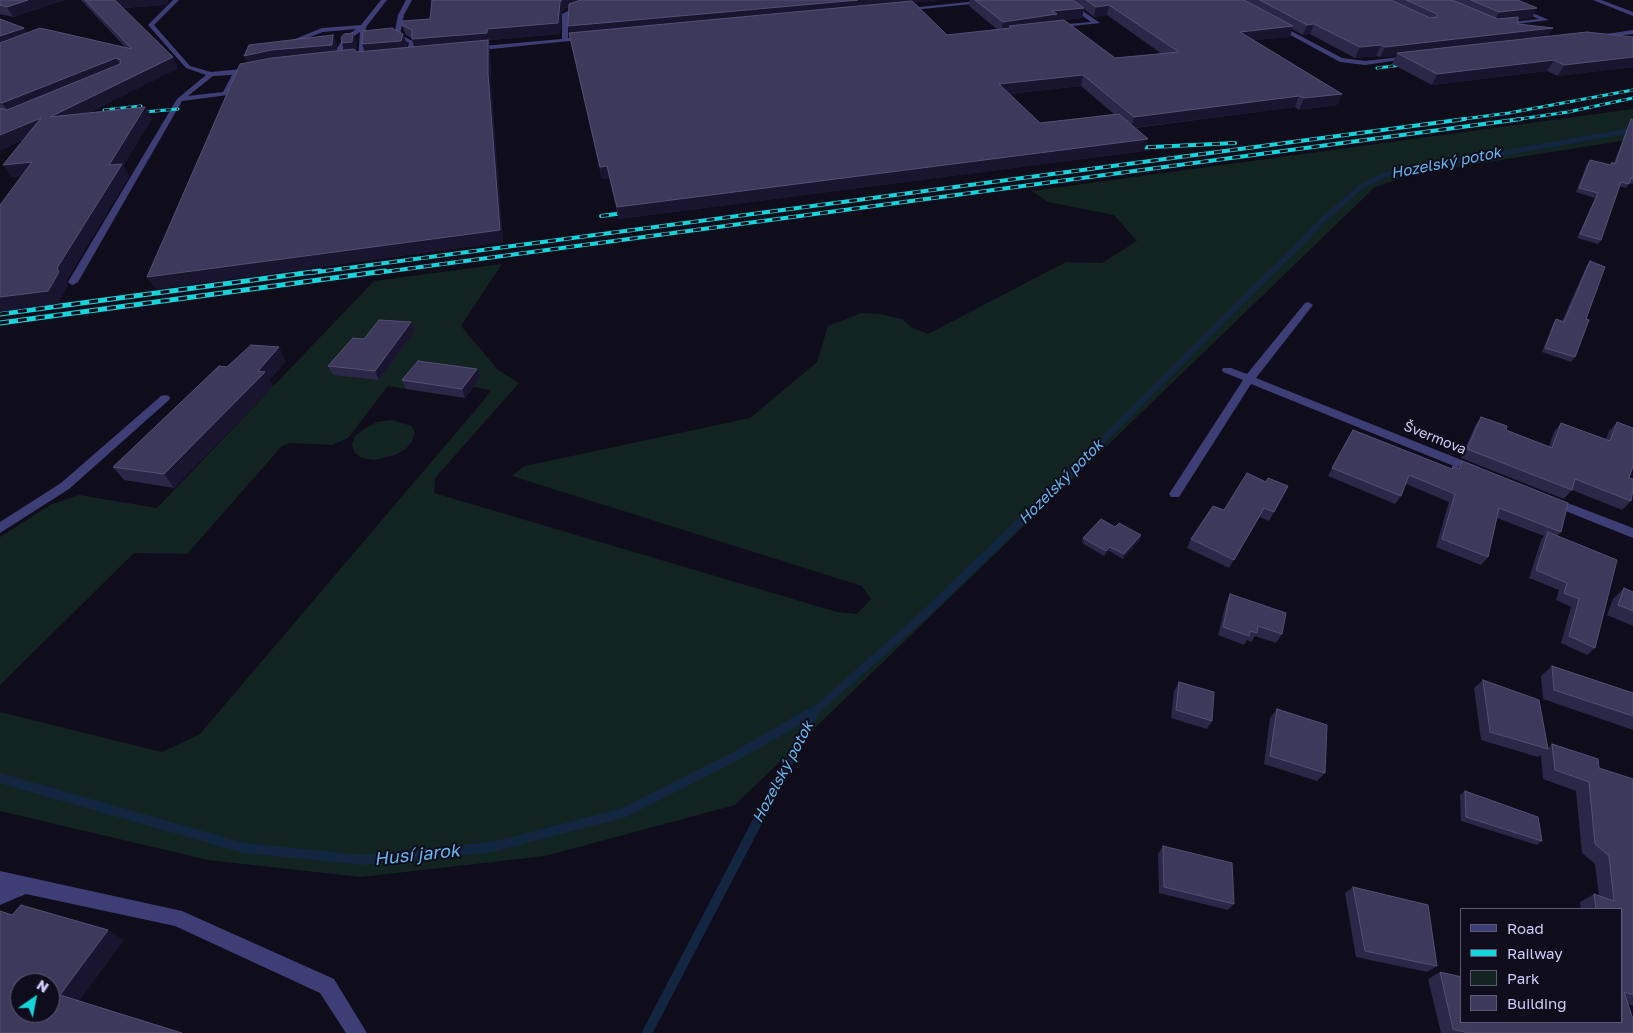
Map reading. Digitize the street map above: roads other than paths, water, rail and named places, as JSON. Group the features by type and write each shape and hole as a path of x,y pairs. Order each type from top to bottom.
{"street":[{"path":"176,0 151,25 188,67 211,74 236,73 260,68"},
{"path":"351,57 363,27 384,0"},
{"path":"409,0 401,15 398,36 412,42 410,54"},
{"path":"899,10 1007,0"},
{"path":"1052,28 1097,23 1064,0"},
{"path":"1493,26 1546,20 1497,0"},
{"path":"1596,0 1632,14"},
{"path":"565,40 565,14 575,8 588,4"},
{"path":"1270,22 1340,60 1365,63 1415,57"},
{"path":"278,47 322,30 363,27"},
{"path":"351,57 340,48 345,40 363,27"},
{"path":"1593,37 1633,32"},
{"path":"468,49 594,37"},
{"path":"400,55 419,53"},
{"path":"332,59 380,57"},
{"path":"180,99 226,94 236,73"},
{"path":"74,282 180,99 211,74"},
{"path":"1175,494 1249,379 1308,304"},
{"name":"Švermova","path":"1227,370 1487,475"},
{"path":"0,528 65,486 165,398"},
{"path":"1542,496 1633,533"},
{"path":"0,880 176,917 327,986 357,1033"},
{"path":"0,896 26,885"}],"waterway":[{"name":"Hozelský potok","path":"1271,273 1326,217 1362,186 1387,174 1633,130"},
{"name":"Hozelský potok","path":"1076,467 1272,271"},
{"name":"Hozelský potok","path":"812,716 815,711 926,613 1078,466"},
{"name":"Hozelský potok","path":"805,716 814,711"},
{"name":"Husí jarok","path":"0,778 244,848 363,860 492,847 623,813 736,756 807,715"},
{"name":"Hozelský potok","path":"647,1033 813,715"}],"railway":[{"path":"1377,68 1410,64"},
{"path":"1456,120 1509,113 1633,90"},
{"path":"1513,120 1568,112 1633,98"},
{"path":"104,110 141,106"},
{"path":"133,113 178,109"},
{"path":"310,273 1465,119"},
{"path":"376,273 1521,119"},
{"path":"1132,148 1235,143"},
{"path":"601,216 631,212"},
{"path":"0,314 320,271"},
{"path":"0,323 385,271"}]}
